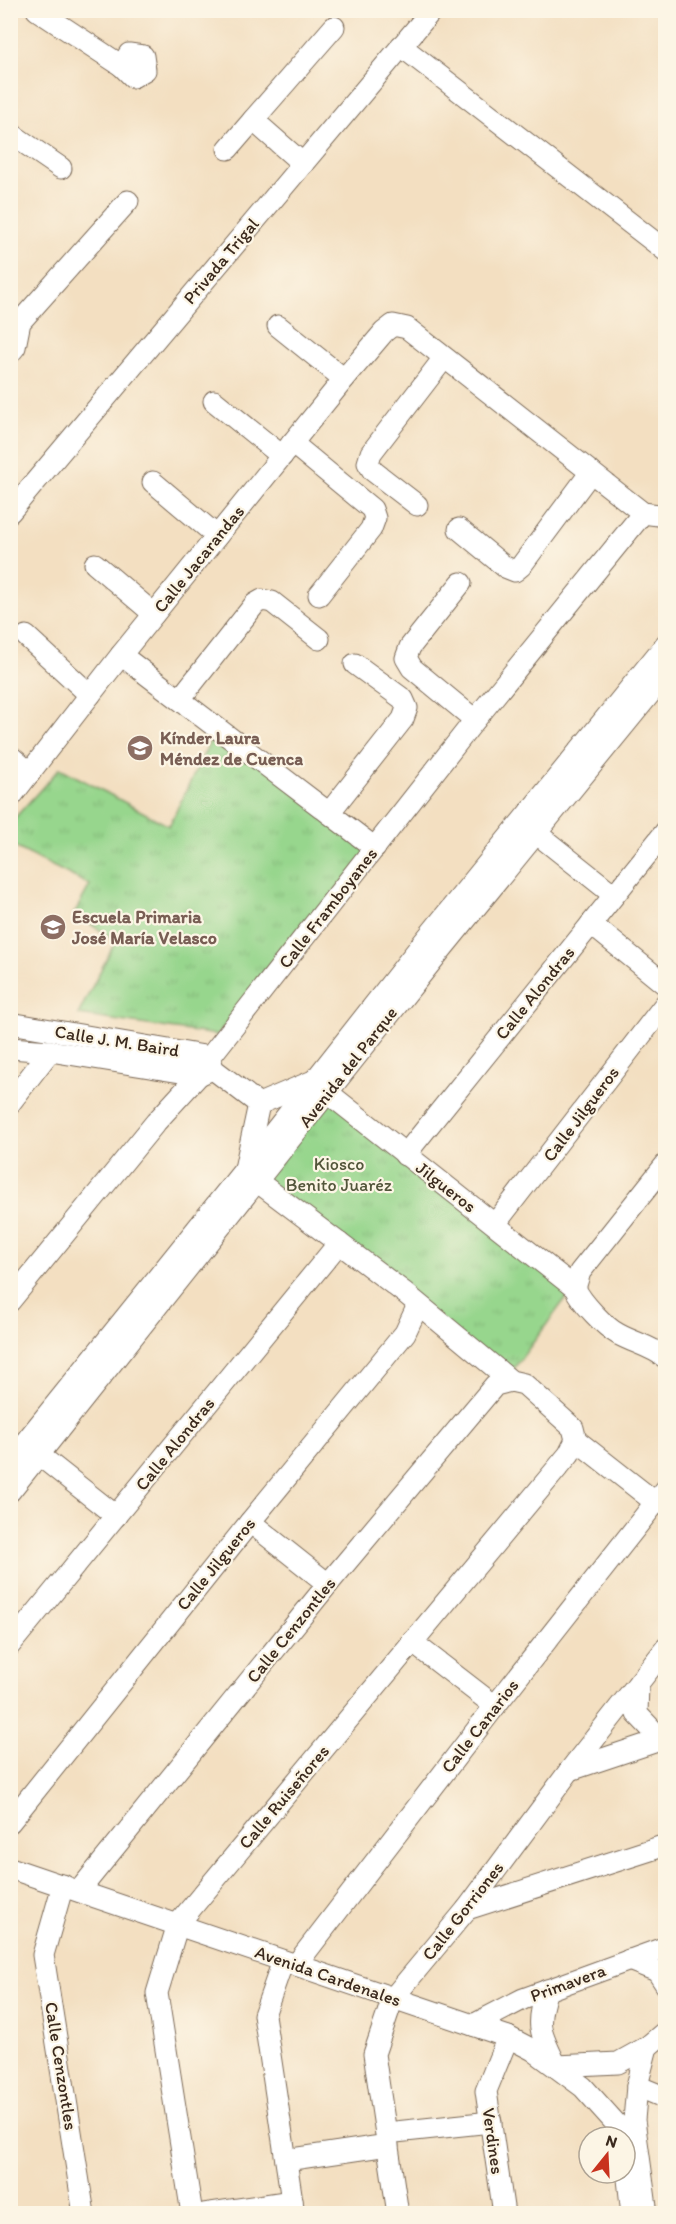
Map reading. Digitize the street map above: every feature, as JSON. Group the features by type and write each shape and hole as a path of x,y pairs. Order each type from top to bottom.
{"street":[{"path":"37,10 122,66"},
{"name":"Privada Trigal","path":"10,512 432,10"},
{"path":"228,149 334,27"},
{"path":"401,46 666,251"},
{"path":"253,120 303,164"},
{"path":"10,133 61,168"},
{"path":"10,353 15,347 15,323 128,201"},
{"name":"Calle Jacarandas","path":"10,798 121,655 384,332 393,325 407,328 444,358"},
{"path":"278,326 344,379"},
{"path":"417,505 374,471 368,463 371,453 444,358 643,513 666,516"},
{"path":"214,401 372,509 375,518 371,529 319,595"},
{"path":"459,529 505,567 515,571 591,472"},
{"path":"153,482 217,536"},
{"name":"Calle Framboyanes","path":"10,1301 156,1122 207,1067 475,720 643,513"},
{"path":"95,564 154,614"},
{"path":"461,583 410,647 406,658 412,668 475,720"},
{"path":"180,699 255,604 262,600 272,602 319,639"},
{"path":"26,636 90,695"},
{"name":"Avenida del Parque","path":"10,1491 251,1175 666,644"},
{"path":"121,655 375,848"},
{"path":"329,813 403,719 407,708 403,699 355,664"},
{"name":"Avenida del Parque","path":"320,1087 536,833 666,674"},
{"path":"10,756 30,773"},
{"name":"Calle Alondras","path":"405,1155 666,831"},
{"path":"536,833 614,895"},
{"path":"591,924 666,985"},
{"name":"Calle Jilgueros","path":"495,1224 666,1003"},
{"name":"Calle J. M. Baird","path":"10,1023 207,1067 259,1104"},
{"name":"Calle J. M. Baird","path":"10,1048 207,1067"},
{"path":"10,1103 50,1051"},
{"path":"320,1087 259,1104 251,1175 418,1305 511,1381 524,1384 573,1428 576,1440 660,1496"},
{"name":"Jilgueros","path":"320,1087 575,1288 580,1299 616,1333 661,1346"},
{"path":"575,1288 580,1272 666,1164"},
{"name":"Avenida del Parque","path":"10,1461 251,1175"},
{"name":"Calle Alondras","path":"10,1645 339,1244"},
{"name":"Calle Jilgueros","path":"10,1822 250,1522 405,1333 418,1305"},
{"name":"Calle Cenzontles","path":"84,2214 43,1954 71,1888 495,1385 511,1381"},
{"name":"Calle Ruiseñores","path":"192,2214 157,1993 178,1924 569,1454 576,1440"},
{"path":"39,1455 116,1516"},
{"name":"Calle Canarios","path":"293,2207 264,2015 290,1963 660,1496"},
{"path":"250,1522 328,1584"},
{"path":"412,1642 495,1706"},
{"name":"Calle Gorriones","path":"398,2214 374,2054 393,1998 467,1909 570,1770 666,1648"},
{"path":"570,1770 663,1739 637,1714 638,1683"},
{"path":"467,1909 666,1845"},
{"name":"Avenida Cardenales","path":"10,1868 508,2037 557,2066 583,2087 618,2125"},
{"name":"Primavera","path":"473,2025 523,1999 666,1947"},
{"path":"629,1960 657,1971 666,1985"},
{"path":"547,1990 539,2016 543,2040 557,2066 618,2062 647,2047 666,2031"},
{"name":"Verdines","path":"504,2214 486,2091 508,2037"},
{"path":"627,2125 647,2047"},
{"path":"637,2086 666,2098"},
{"path":"286,2160 387,2139 491,2122"},
{"path":"637,2177 647,2214"},
{"path":"629,2185 632,2214"},
{"path":"204,2214 293,2207"}],"green space":[{"path":"216,729 375,848 217,1035 78,1015 116,940 74,914 90,885 11,845 11,822 60,768 169,826"},
{"name":"Kiosco Benito Juaréz","path":"327,1093 572,1290 507,1378 259,1182"}],"place":[{"name":"Kínder Laura Méndez de Cuenca","path":"140,748"},
{"name":"Escuela Primaria José María Velasco","path":"53,927"}]}
